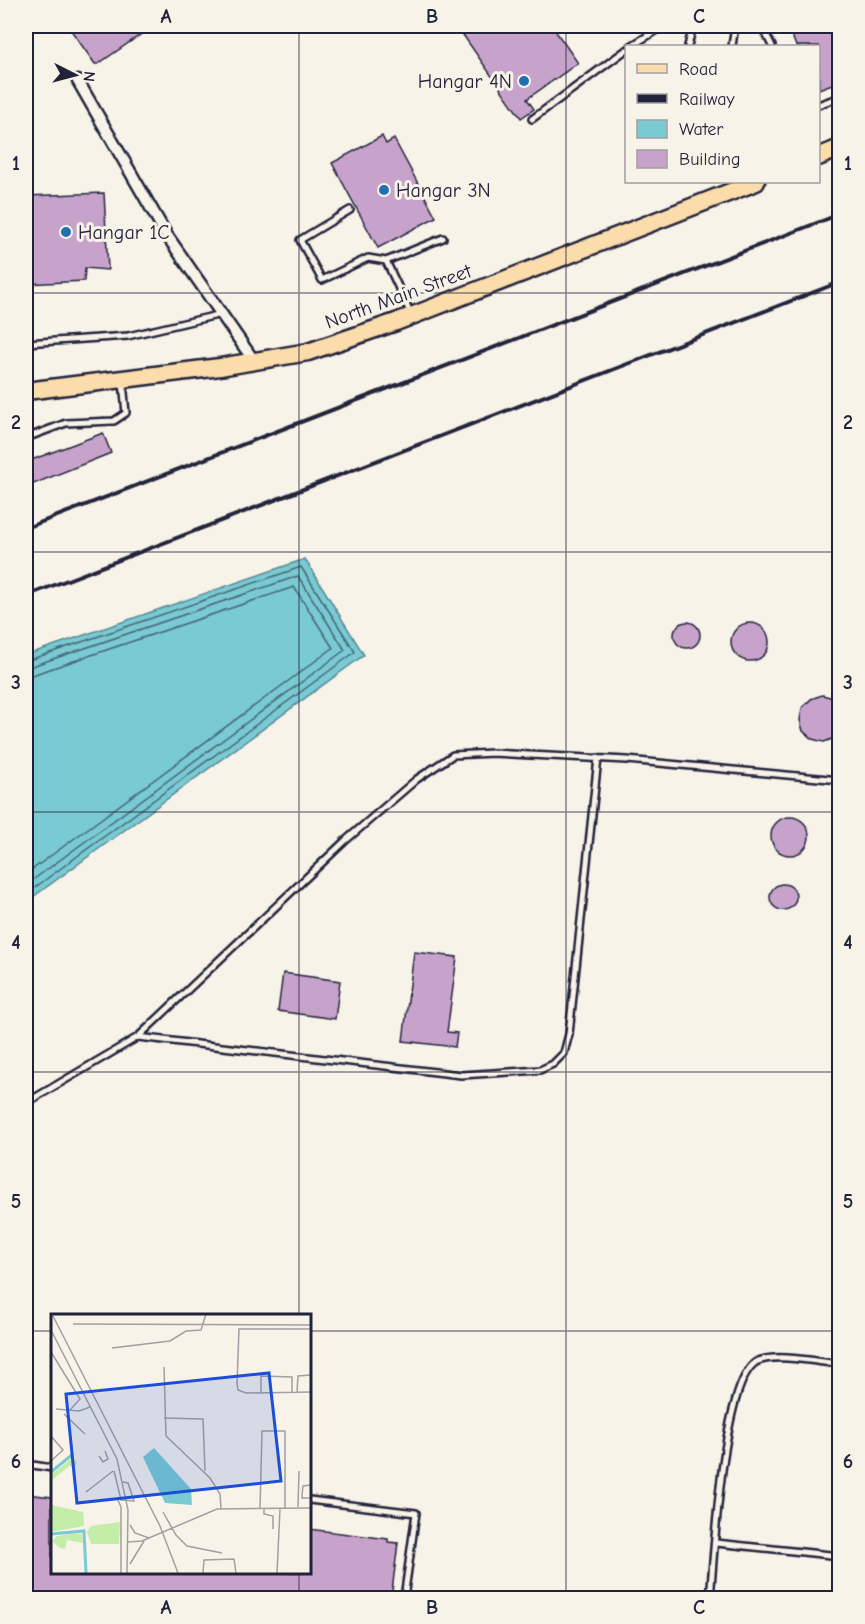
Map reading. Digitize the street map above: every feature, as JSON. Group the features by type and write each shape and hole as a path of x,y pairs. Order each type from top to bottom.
{"main road":[{"path":"820,157 840,148"},
{"name":"North Main Street","path":"30,387 123,379 308,352 411,316 750,183"}],"street":[{"path":"78,81 166,234 254,361"}],"lane":[{"path":"633,45 664,26"},
{"path":"688,45 693,26"},
{"path":"732,45 735,26"},
{"path":"762,26 772,45"},
{"path":"532,119 625,51"},
{"path":"820,105 840,97"},
{"path":"350,210 300,240 322,280 368,258 386,261 443,237"},
{"path":"386,261 411,316"},
{"path":"26,343 128,336 222,314"},
{"path":"26,438 66,423 114,421 126,413 123,379"},
{"path":"26,1103 138,1037 345,841 437,764 453,755 493,753 598,758 840,780"},
{"path":"138,1037 461,1075 540,1070 553,1064 564,1053 569,1034 598,758"},
{"path":"710,1599 728,1425 739,1387 748,1370 756,1362 770,1359 840,1364"},
{"path":"26,1464 51,1468"},
{"path":"310,1500 416,1514 404,1599"},
{"path":"716,1544 840,1556"}],"water":[{"path":"305,559 364,655 26,902 26,655"}],"building":[{"path":"68,26 153,26 95,64"},
{"name":"Hangar 4N","path":"471,26 552,26 578,63 527,99 534,109 521,118 461,32"},
{"path":"788,26 840,26 840,81 820,89 820,45 796,45"},
{"name":"Hangar 3N","path":"382,136 386,144 394,139 436,217 378,248 332,163"},
{"name":"Hangar 1C","path":"104,193 108,270 85,268 84,281 26,284 26,196"},
{"path":"103,433 111,453 26,487 26,462"},
{"path":"687,622 696,626 700,635 696,644 687,648 678,644 674,635 678,626"},
{"path":"750,623 763,629 769,642 763,655 750,661 737,655 731,642 737,629"},
{"path":"822,695 834,698 840,704 840,734 824,742 812,739 803,731 800,720 802,708 811,699"},
{"path":"790,817 804,822 809,836 804,850 790,855 776,850 771,836 776,822"},
{"path":"783,884 792,888 796,897 792,906 783,910 774,906 770,897 774,888"},
{"path":"414,952 457,957 447,1032 457,1033 455,1047 403,1041"},
{"path":"283,973 340,981 335,1019 278,1011"},
{"path":"26,1494 51,1497 51,1573 310,1573 310,1529 388,1539 388,1542 398,1543 391,1599 26,1599"}],"railway":[{"path":"26,528 840,214"},
{"path":"26,596 840,282"}],"place":[{"name":"Hangar 4N","path":"524,81"},
{"name":"Hangar 3N","path":"384,190"},
{"name":"Hangar 1C","path":"66,232"}]}
